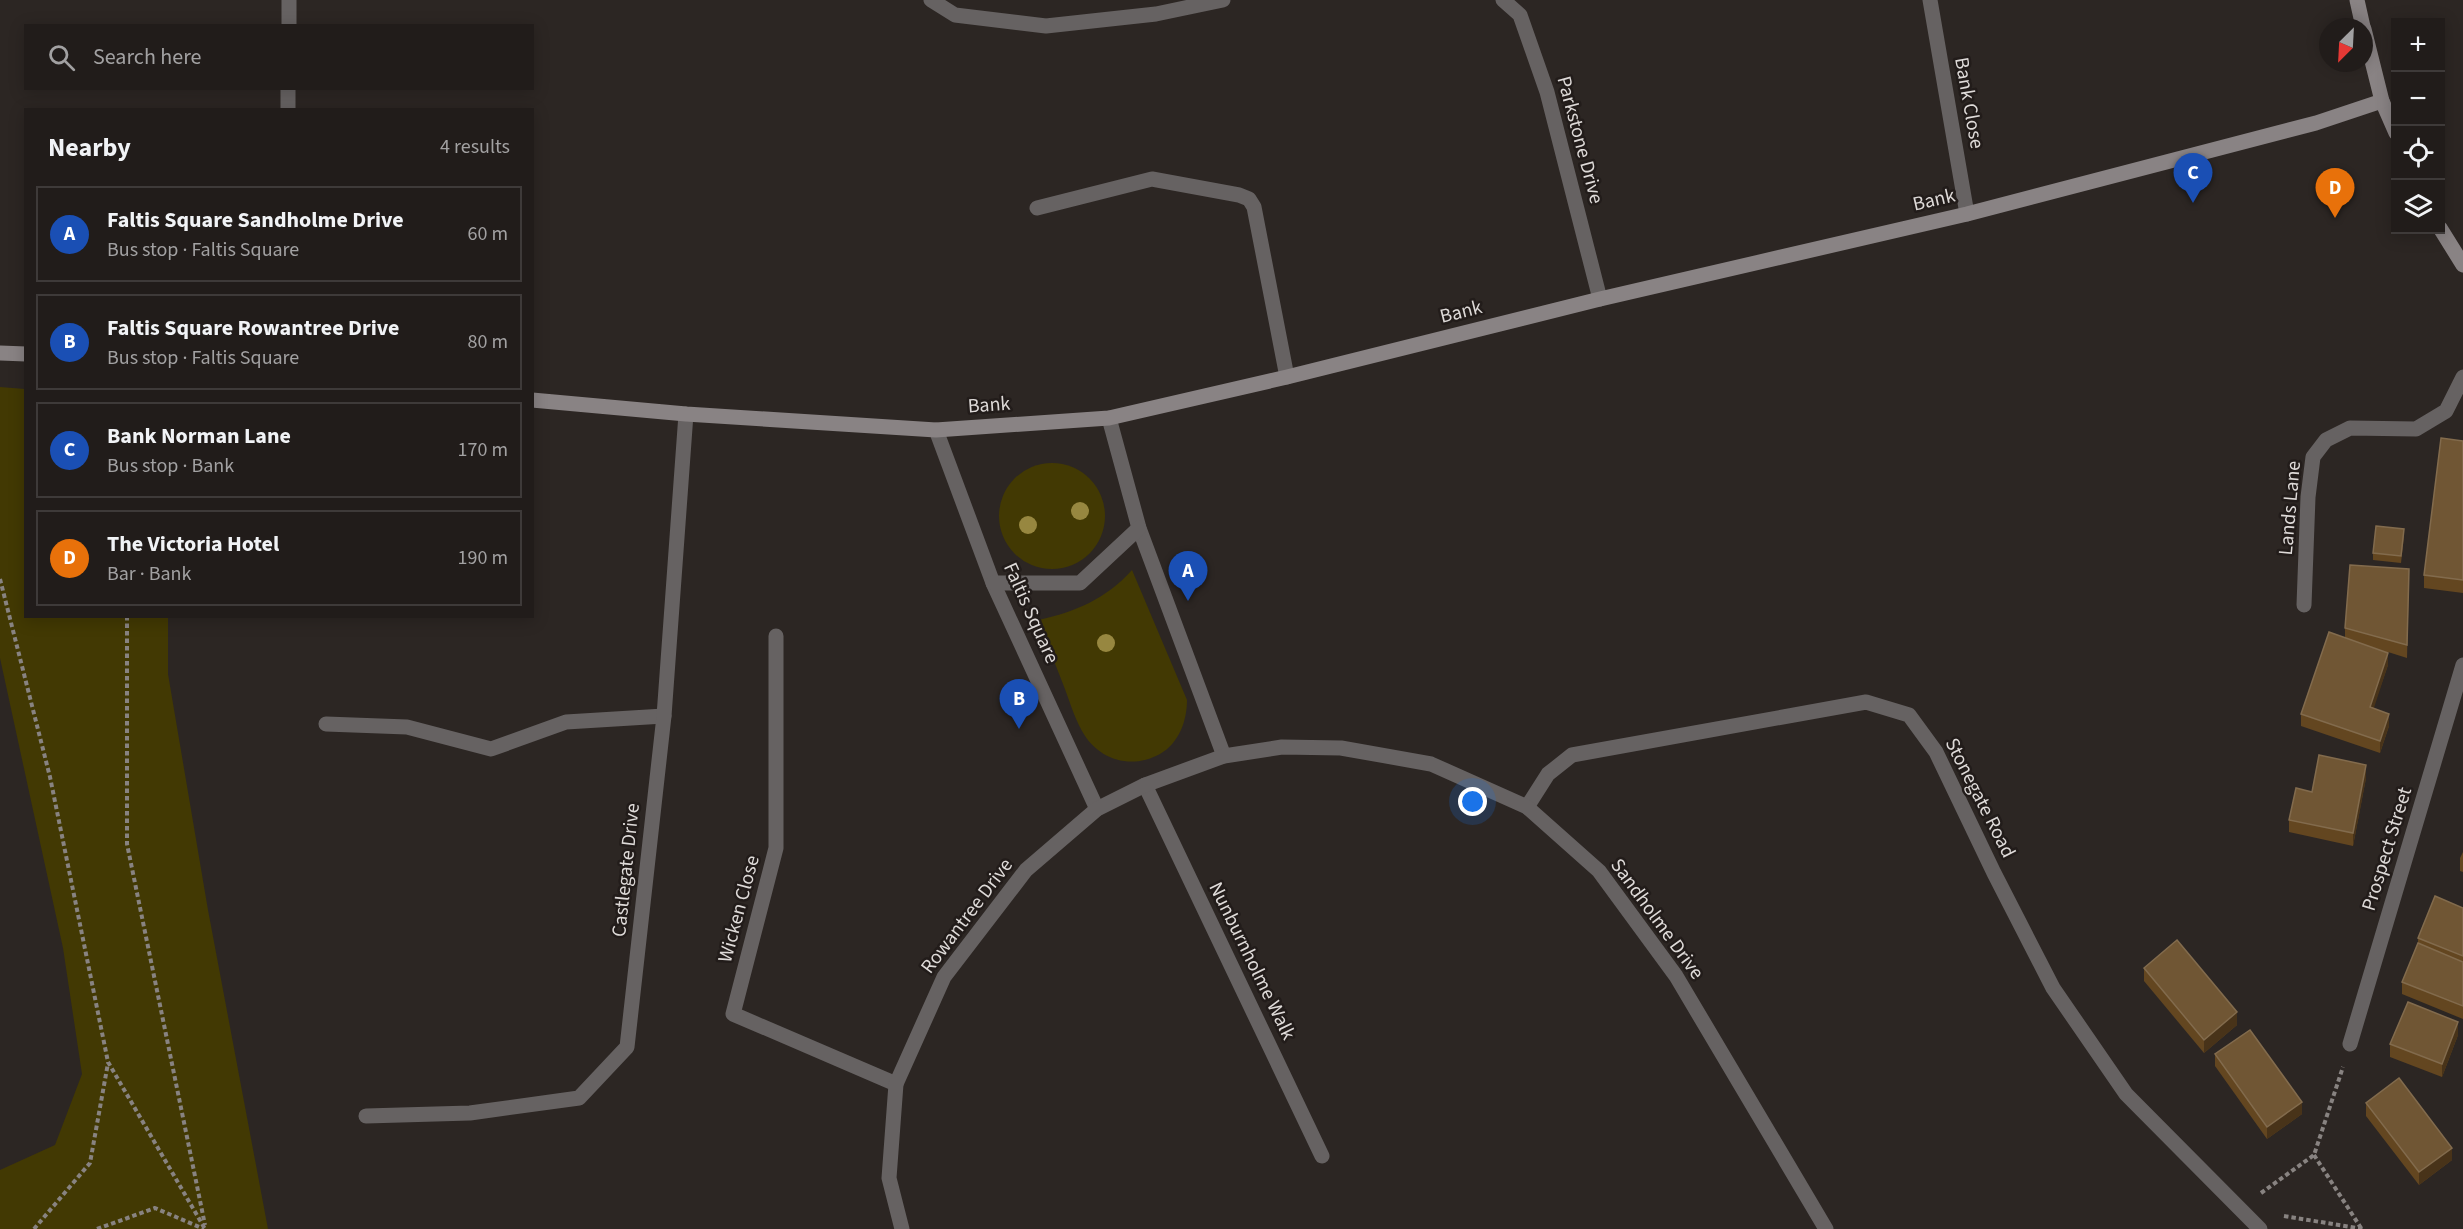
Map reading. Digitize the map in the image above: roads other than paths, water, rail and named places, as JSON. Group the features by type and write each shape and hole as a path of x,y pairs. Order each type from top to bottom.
{"street":[{"path":"289,0 289,24"},
{"path":"931,0 955,15 1046,26 1156,14 1223,0"},
{"name":"Parkstone Drive","path":"1503,0 1520,15 1547,92 1600,299"},
{"name":"Bank Close","path":"1930,0 1966,214"},
{"path":"2357,0 2362,18"},
{"path":"2373,64 2382,101 2393,126"},
{"path":"288,90 288,108"},
{"name":"Bank","path":"534,400 686,414 936,430 1109,418 1287,377 1600,299 1966,214 2316,123 2382,101"},
{"path":"1037,208 1152,179 1239,195 1249,199 1254,207 1287,377"},
{"path":"2444,234 2463,265"},
{"path":"0,353 24,354"},
{"name":"Lands Lane","path":"2304,605 2308,496 2313,458 2326,440 2350,428 2416,429 2446,411 2463,377"},
{"name":"Castlegate Drive","path":"366,1116 470,1113 579,1098 627,1047 664,716 686,414"},
{"path":"1109,418 1138,528 1224,756"},
{"name":"Faltis Square","path":"936,430 993,583 1097,809"},
{"path":"993,583 1080,583 1138,528"},
{"name":"Wicken Close","path":"776,636 776,848 733,1014 896,1084"},
{"name":"Prospect Street","path":"2350,1044 2463,665"},
{"name":"Stonegate Road","path":"1527,807 1548,774 1572,755 1866,702 1909,715 1936,752 2053,988 2126,1094 2260,1229"},
{"path":"326,724 407,727 491,749 566,722 664,716"},
{"name":"Sandholme Drive","path":"1144,785 1224,756 1282,747 1341,748 1431,764 1527,807 1599,871 1676,976 1826,1229"},
{"name":"Rowantree Drive","path":"902,1229 889,1178 896,1084 944,977 1026,870 1097,809 1144,785"},
{"name":"Nunburnholme Walk","path":"1144,785 1322,1156"}],"place":[{"name":"Bank Norman Lane","path":"2193,203"},
{"name":"The Victoria Hotel","path":"2335,218"},
{"name":"Faltis Square Sandholme Drive","path":"1188,601"},
{"name":"Faltis Square Rowantree Drive","path":"1019,729"}]}
